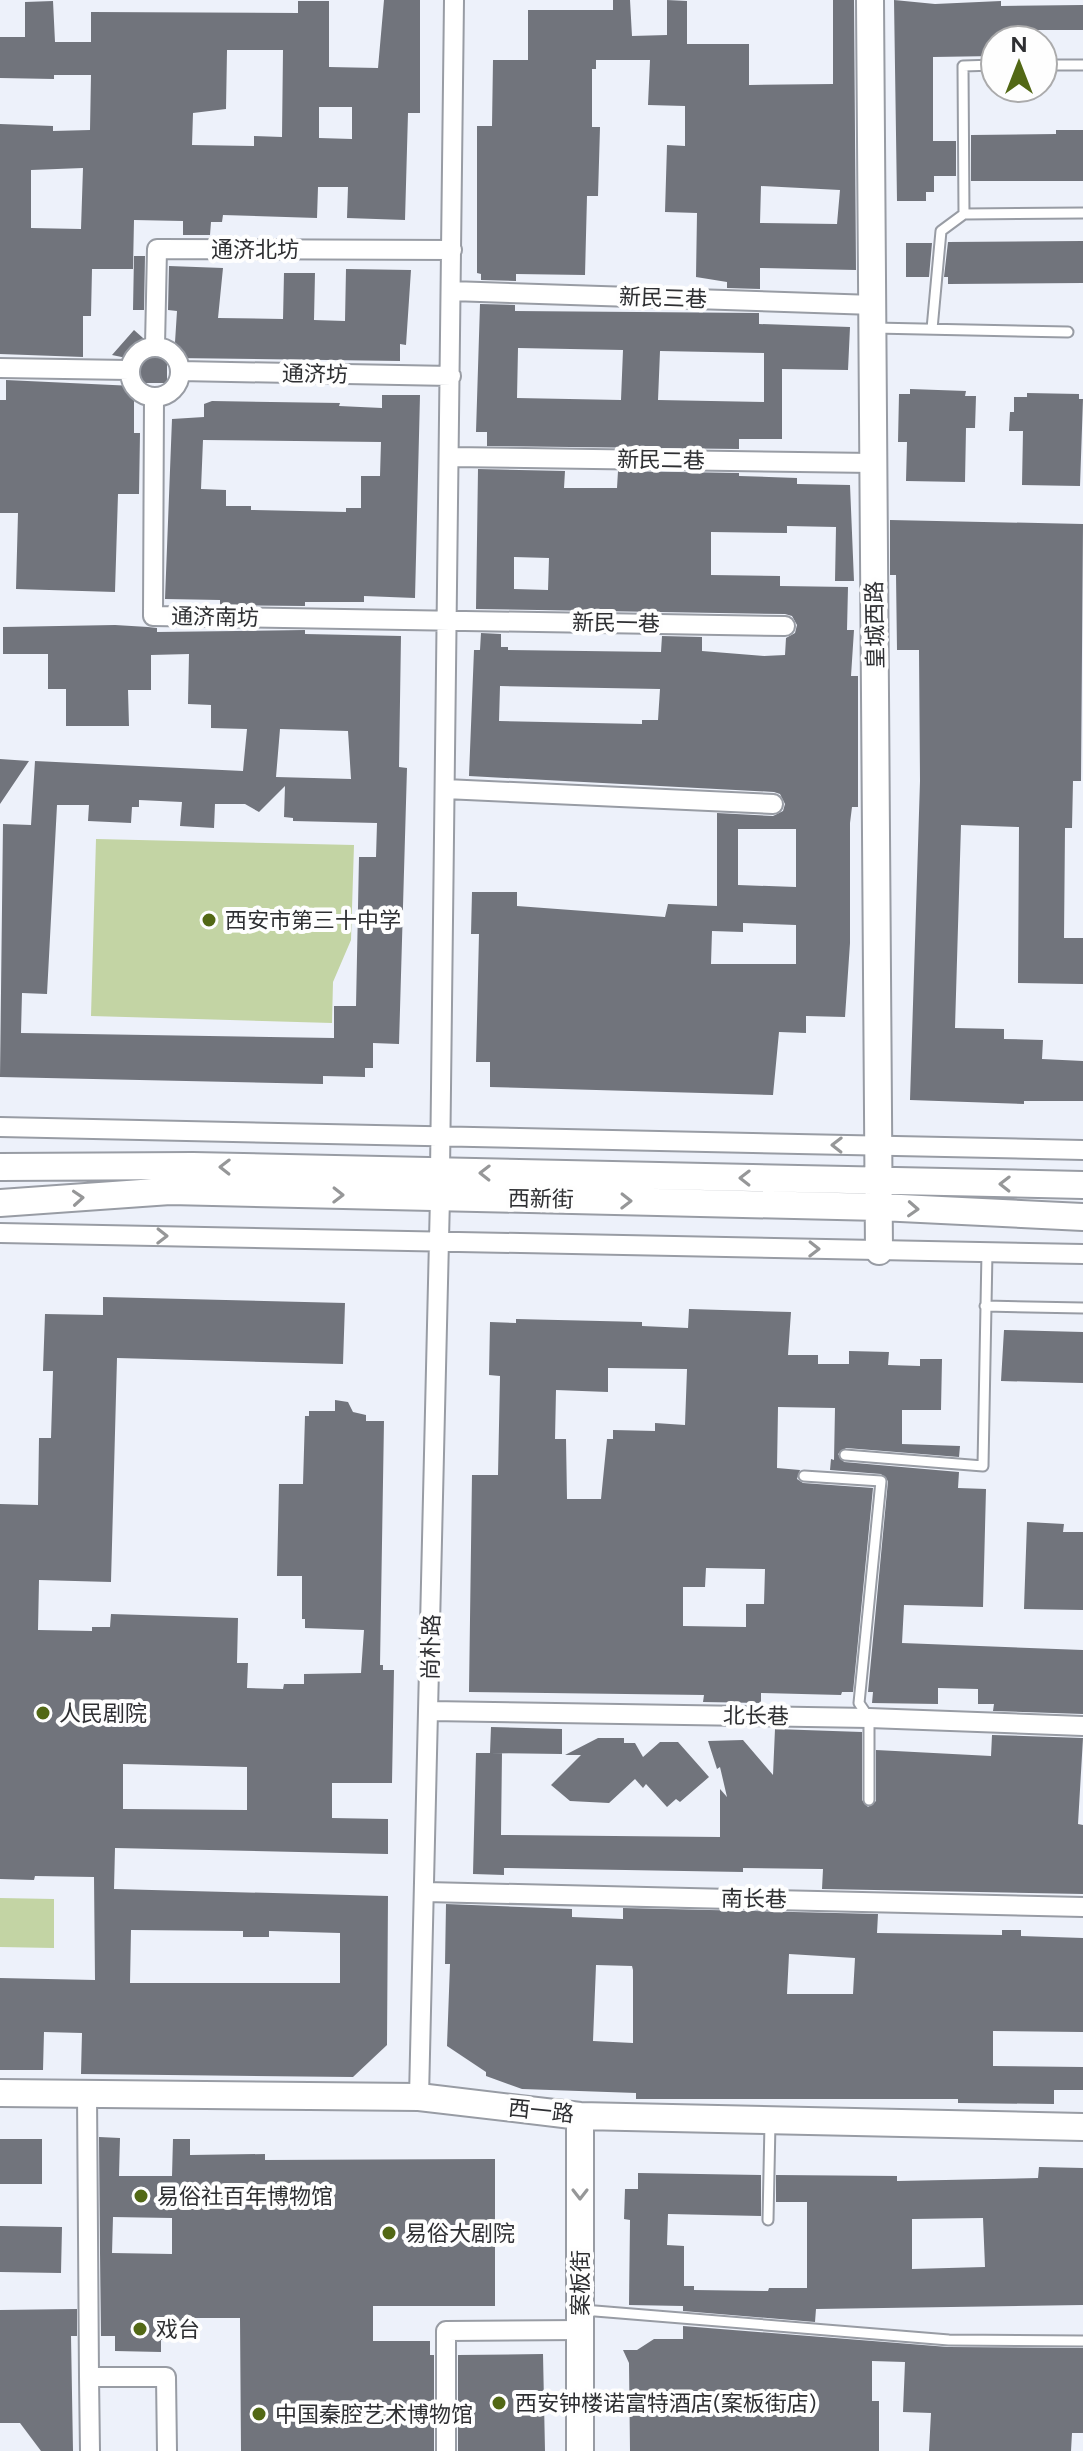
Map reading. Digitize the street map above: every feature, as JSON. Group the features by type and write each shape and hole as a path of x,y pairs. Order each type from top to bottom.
{"street":[{"name":"尚朴路","path":"419,2097 441,1139 454,0"},
{"name":"皇城西路","path":"870,0 879,1251"},
{"name":"通济北坊","path":"155,346 157,249 452,250"},
{"name":"新民三巷","path":"451,291 874,316"},
{"path":"155,346 174,354 180,371 172,391 154,397 136,389 129,370 137,353 155,346"},
{"path":"0,368 129,370"},
{"name":"通济坊","path":"180,371 451,376"},
{"name":"通济南坊","path":"154,397 153,616 448,621"},
{"name":"新民二巷","path":"450,457 873,463"},
{"name":"新民一巷","path":"448,621 785,626"},
{"path":"445,789 773,804"},
{"path":"0,1127 441,1139 1083,1150"},
{"name":"西新街","path":"0,1167 193,1166 440,1184"},
{"name":"西新街","path":"0,1203 170,1191 440,1184 880,1194 1083,1185"},
{"name":"西新街","path":"880,1194 1083,1217"},
{"path":"0,1233 1083,1254"},
{"name":"北长巷","path":"430,1711 869,1718 1083,1726"},
{"name":"南长巷","path":"426,1892 1083,1907"},
{"name":"西一路","path":"0,2093 419,2097 580,2116 1083,2127"},
{"path":"87,2094 90,2451"},
{"name":"案板街","path":"580,2116 580,2451"},
{"path":"446,2451 446,2331 580,2320"},
{"path":"89,2377 166,2377 167,2451"}],"lane":[{"path":"1059,65 1083,65"},
{"path":"964,214 963,66 979,66"},
{"path":"932,329 941,231 964,214 1083,213"},
{"path":"874,316 932,329 1068,332"},
{"path":"845,1455 983,1466 987,1252"},
{"path":"985,1306 1083,1308"},
{"path":"804,1476 881,1481 859,1703 869,1718 869,1800"},
{"path":"768,2220 770,2120"},
{"path":"580,2320 949,2340 1083,2341"}],"green space":[{"path":"96,839 354,845 351,940 333,982 332,1023 91,1016"},
{"path":"0,1898 54,1899 54,1948 0,1947"}],"building":[{"path":"384,0 420,0 420,113 408,113 405,220 347,218 348,187 318,187 317,218 223,215 222,222 211,222 210,235 183,235 183,221 134,220 133,269 92,269 91,316 83,316 83,357 0,354 0,124 53,126 53,131 90,130 91,75 54,75 54,79 0,78 0,37 25,37 25,2 53,1 55,42 91,42 91,12 298,13 298,1 329,1 329,67 378,68","holes":["227,50 283,50 282,137 254,136 254,146 192,145 193,113 226,109","319,107 352,107 352,139 319,138","83,168 81,229 31,228 31,170"]},
{"path":"613,0 630,0 632,36 667,35 667,0 687,1 687,44 749,44 749,85 833,84 833,0 854,0 856,270 760,268 760,289 727,288 727,282 696,277 697,213 665,212 667,145 685,146 685,106 648,105 650,60 596,60 596,69 592,69 592,127 600,127 598,196 587,196 585,275 516,274 516,281 481,280 481,274 477,273 477,126 492,126 493,60 528,60 528,10 613,10","holes":["761,186 840,190 837,224 760,223"]},
{"path":"894,0 935,4 1001,1 1001,6 1083,5 1083,30 1059,30 1059,24 979,24 979,56 933,57 933,141 956,141 956,176 934,176 934,192 926,192 926,201 897,201"},
{"path":"1056,130 1083,130 1083,181 971,181 971,135 1056,134"},
{"path":"1083,241 1083,283 948,284 948,277 944,277 948,242"},
{"path":"906,243 932,243 929,277 906,277"},
{"path":"134,256 145,256 144,310 133,310"},
{"path":"169,266 223,268 218,318 283,319 284,273 315,273 314,320 345,321 346,269 411,270 406,345 400,344 400,361 174,358 177,311 168,310"},
{"path":"480,304 515,305 515,311 759,313 759,324 850,327 848,370 782,369 782,439 739,439 739,449 487,446 487,432 476,432","holes":["518,348 623,350 621,400 517,398","660,351 764,353 764,402 658,400"]},
{"path":"134,330 143,338 148,356 163,355 167,359 167,383 144,383 138,378 141,369 136,360 112,355"},
{"path":"6,380 134,386 134,433 140,433 139,494 118,494 115,592 16,589 18,513 0,513 0,400 6,400"},
{"path":"910,389 966,391 965,396 976,396 975,428 966,428 965,482 906,481 907,442 898,442 899,394 910,394"},
{"path":"1027,393 1079,394 1079,399 1083,399 1080,486 1022,485 1023,431 1009,431 1010,412 1014,412 1014,397 1027,397"},
{"path":"382,395 420,395 415,598 364,596 364,602 305,602 305,606 220,605 220,600 165,599 172,419 204,417 204,404 212,401 340,403 339,406 382,408","holes":["203,440 381,442 380,476 361,476 361,508 346,508 346,512 251,510 251,506 226,506 226,490 201,489"]},
{"path":"478,469 565,471 564,488 617,488 618,471 739,473 739,476 797,478 797,484 850,485 854,581 835,581 836,527 787,526 787,533 711,532 711,575 780,576 780,586 848,587 847,630 854,630 851,676 858,676 858,807 852,807 850,823 850,943 845,1017 806,1016 806,1033 779,1032 773,1095 490,1087 490,1062 476,1062 479,934 471,934 472,892 517,892 517,906 665,917 668,904 717,906 717,813 773,816 783,811 785,804 780,794 469,776 474,650 480,650 481,633 501,634 501,647 508,647 508,650 661,652 662,636 702,637 702,651 785,655 786,638 795,633 797,625 792,616 476,609","holes":["514,557 549,558 548,590 514,589","500,686 660,689 658,720 642,720 642,724 499,721","738,829 796,829 796,887 738,885","743,923 796,925 796,964 711,964 712,931 743,932"]},
{"path":"890,520 1083,524 1081,781 1073,781 1072,828 1065,828 1064,938 1083,938 1083,984 1018,983 1019,827 961,825 955,1028 1004,1029 1004,1039 1043,1040 1042,1059 1083,1061 1083,1101 1024,1101 1024,1104 910,1100 920,781 919,650 897,650 896,575 890,575"},
{"path":"115,625 157,628 157,632 305,630 305,634 401,636 399,767 407,768 399,1044 373,1043 373,1068 365,1068 365,1077 323,1076 323,1084 0,1077 3,824 31,825 35,761 243,771 247,729 211,728 211,705 188,704 189,654 151,655 151,690 128,690 129,726 66,726 66,689 48,689 48,654 3,654 3,627","holes":["280,729 348,731 351,779 276,777","285,786 284,817 293,818 293,821 377,823 376,857 359,857 356,1006 334,1006 334,1038 21,1033 22,993 47,994 57,805 89,805 88,821 131,823 132,807 139,807 139,800 182,802 180,826 214,828 215,804 245,804 259,812"]},
{"path":"0,759 29,761 0,804"},
{"path":"103,1297 345,1303 343,1364 117,1358 111,1582 39,1580 38,1630 92,1631 92,1627 110,1627 111,1614 238,1618 237,1663 248,1663 247,1688 283,1689 284,1684 304,1684 304,1674 361,1673 364,1630 305,1628 305,1619 302,1619 302,1576 277,1576 279,1484 303,1484 305,1416 309,1416 309,1411 335,1411 335,1400 348,1402 353,1412 366,1415 366,1421 384,1421 380,1665 383,1665 383,1670 394,1670 392,1783 332,1783 332,1818 388,1819 388,1854 115,1848 114,1889 388,1896 387,2045 353,2077 81,2074 82,2033 44,2032 43,2070 0,2070 0,1978 95,1980 94,1877 0,1879 0,1504 38,1505 39,1438 51,1438 53,1371 43,1371 45,1314 103,1315","holes":["123,1764 247,1767 247,1810 123,1809","131,1930 243,1931 243,1937 269,1937 269,1931 340,1933 340,1983 130,1983"]},
{"path":"689,1309 791,1312 788,1355 818,1355 818,1364 849,1364 849,1351 889,1352 888,1365 920,1366 920,1359 942,1359 941,1410 902,1410 902,1444 960,1446 959,1457 846,1448 838,1454 844,1462 959,1472 958,1488 986,1489 983,1607 904,1605 902,1643 1083,1650 1083,1714 993,1711 994,1704 978,1704 978,1689 938,1688 938,1704 872,1703 873,1692 868,1692 888,1481 881,1474 830,1470 831,1459 834,1460 835,1408 778,1407 777,1468 800,1470 797,1479 803,1483 873,1488 853,1692 842,1692 841,1695 761,1693 761,1703 703,1702 704,1695 469,1692 472,1475 498,1475 500,1376 489,1375 490,1322 516,1323 516,1319 642,1322 642,1326 688,1328","holes":["608,1368 687,1369 685,1425 655,1423 655,1431 613,1430 613,1439 607,1439 601,1499 567,1499 566,1439 555,1439 556,1390 608,1392","706,1568 765,1569 764,1604 746,1604 746,1627 683,1626 683,1587 705,1587"]},
{"path":"1004,1330 1083,1332 1083,1383 1001,1381"},
{"path":"1027,1522 1064,1524 1063,1532 1083,1532 1083,1610 1024,1609"},
{"path":"491,1727 562,1729 562,1754 490,1753"},
{"path":"775,1729 862,1732 862,1800 868,1807 876,1801 876,1750 991,1756 992,1735 1083,1738 1078,1824 1083,1825 1083,1894 822,1889 823,1869 743,1868 743,1872 504,1868 504,1875 473,1874 476,1753 502,1753 501,1835 720,1837 720,1789 727,1797 720,1767 717,1769 708,1741 743,1740 773,1775"},
{"path":"598,1738 624,1738 624,1743 635,1743 643,1757 660,1742 678,1742 709,1777 680,1802 676,1799 667,1807 646,1784 643,1788 635,1779 609,1803 570,1801 551,1785 581,1755 565,1755"},
{"path":"446,1904 572,1909 572,1917 623,1919 623,1908 878,1914 877,1933 1002,1935 1002,1930 1021,1930 1021,1936 1083,1938 1083,2032 993,2031 993,2066 1083,2067 1083,2090 1054,2090 1054,2104 958,2103 958,2099 636,2099 636,2093 522,2089 486,2076 486,2072 447,2046 450,1964 445,1964","holes":["789,1954 855,1958 853,1994 787,1994","596,1965 632,1966 633,2043 593,2041"]},
{"path":"99,2137 120,2138 119,2176 172,2176 173,2139 190,2139 190,2155 265,2154 265,2160 495,2159 495,2306 373,2306 373,2341 430,2341 430,2355 434,2355 434,2451 241,2451 240,2318 182,2318 182,2340 161,2340 161,2352 115,2351 115,2336 101,2336","holes":["113,2217 172,2218 172,2254 112,2253"]},
{"path":"0,2139 42,2139 42,2184 0,2184"},
{"path":"1039,2167 1083,2168 1083,2305 816,2309 815,2322 683,2311 683,2306 629,2305 630,2220 624,2219 625,2189 638,2189 638,2173 761,2175 761,2216 668,2214 667,2245 684,2246 684,2286 694,2286 694,2290 768,2291 769,2288 807,2288 807,2202 776,2202 776,2175 897,2176 897,2181 1038,2178","holes":["983,2218 985,2267 912,2269 912,2219"]},
{"path":"0,2226 62,2227 61,2273 0,2272"},
{"path":"77,2309 77,2336 71,2336 73,2451 41,2451 20,2423 0,2423 0,2310"},
{"path":"683,2326 948,2347 1083,2348 1083,2433 1072,2433 1071,2451 929,2451 931,2413 903,2412 905,2362 872,2361 872,2401 879,2401 879,2451 630,2451 629,2363 623,2350 637,2350 654,2339 683,2339"},
{"name":"西安钟楼诺富特酒店(案板街店)","path":"543,2354 545,2451 458,2451 458,2355"}],"place":[{"name":"西安市第三十中学","path":"209,920"},
{"name":"人民剧院","path":"43,1713"},
{"name":"易俗社百年博物馆","path":"141,2196"},
{"name":"易俗大剧院","path":"389,2233"},
{"name":"戏台","path":"140,2329"},
{"name":"西安钟楼诺富特酒店(案板街店)","path":"499,2403"},
{"name":"中国秦腔艺术博物馆","path":"259,2414"}]}
